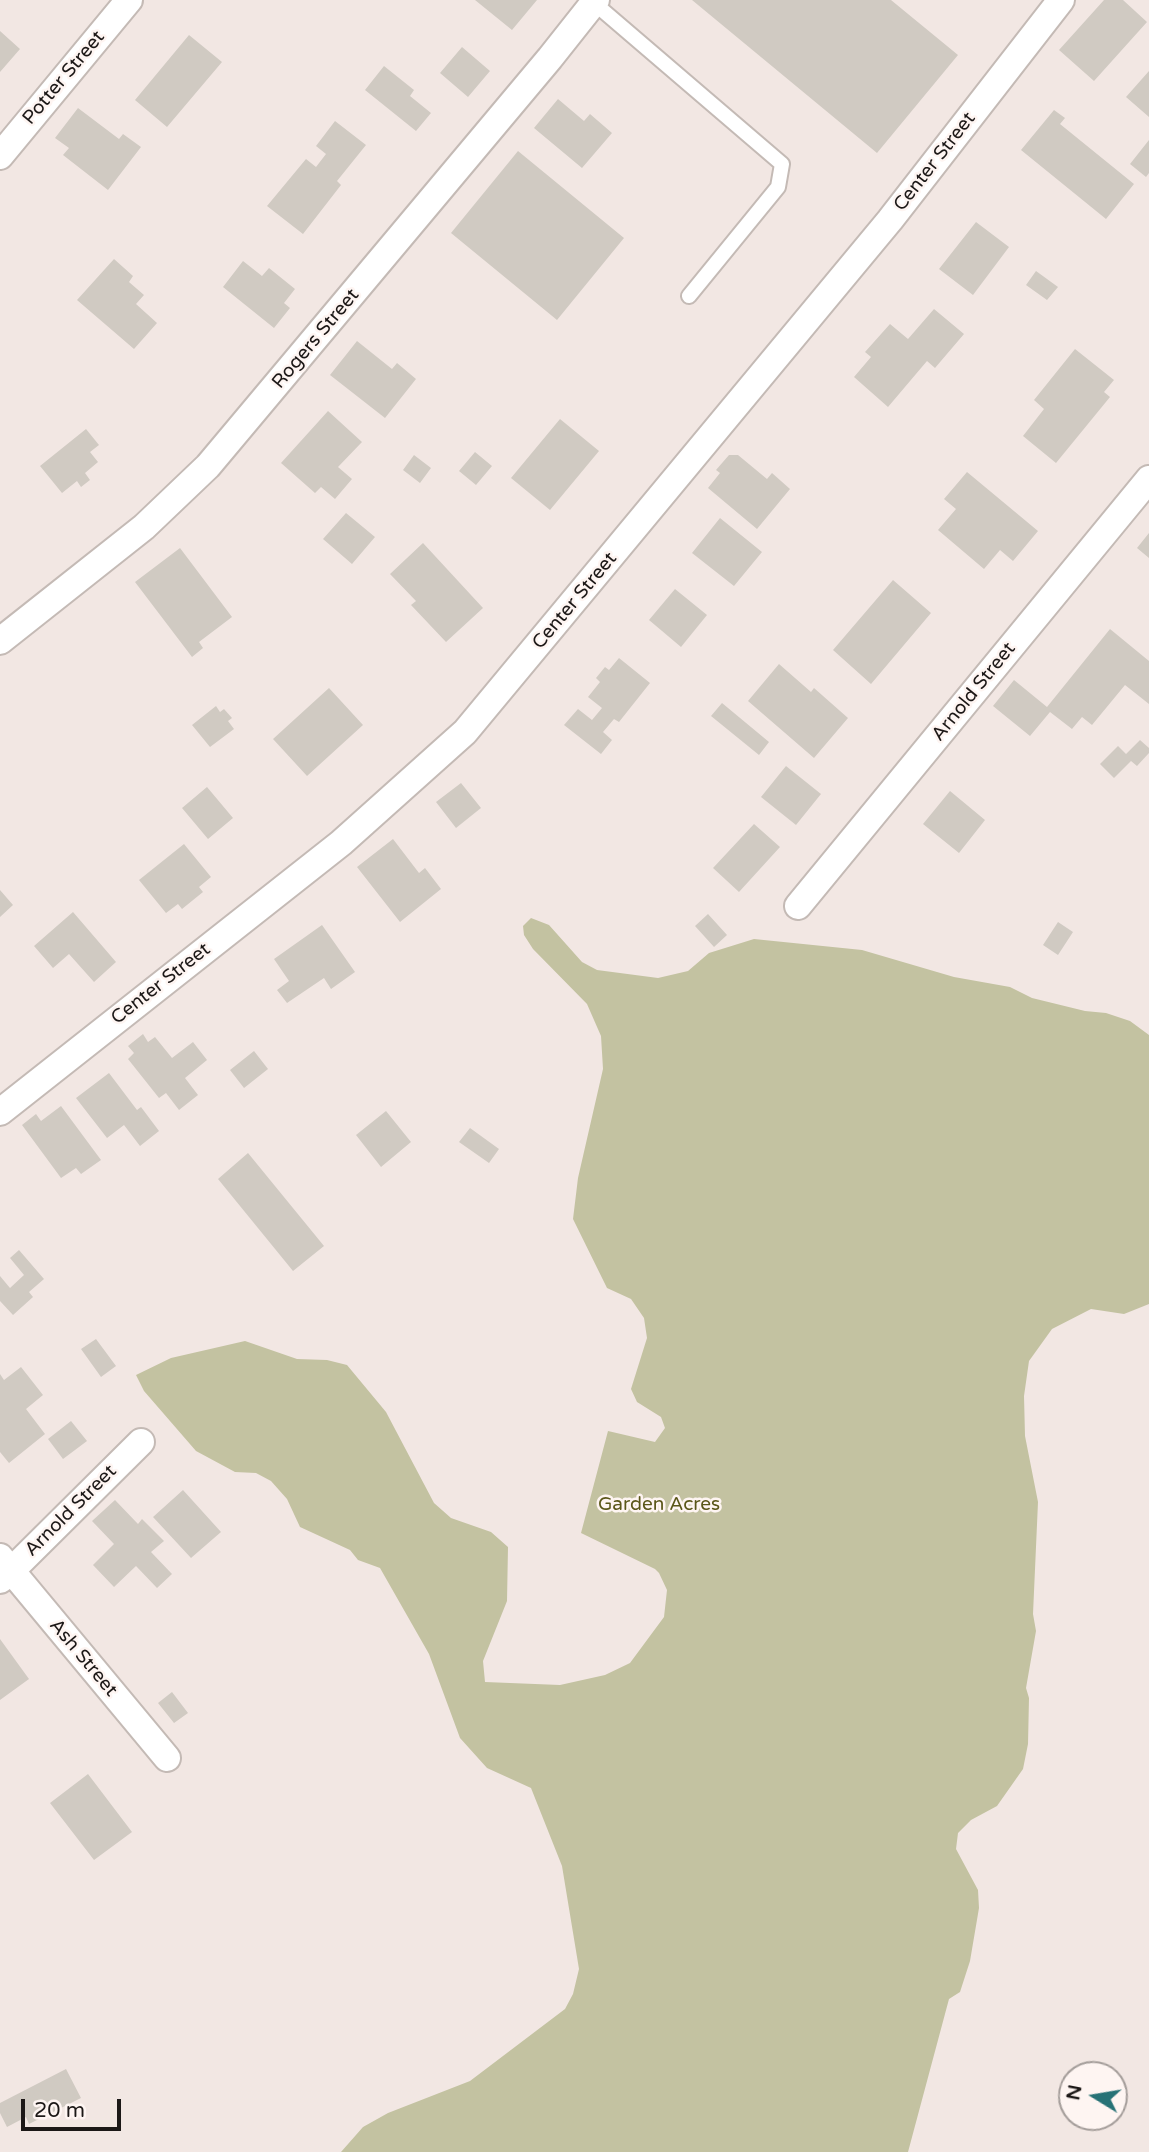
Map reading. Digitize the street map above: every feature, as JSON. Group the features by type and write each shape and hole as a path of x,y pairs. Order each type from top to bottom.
{"street":[{"name":"Potter Street","path":"0,156 129,0"},
{"name":"Center Street","path":"0,1112 341,843 466,732 890,220 1061,0"},
{"name":"Rogers Street","path":"0,641 144,527 208,466 532,80 595,1"},
{"name":"Arnold Street","path":"799,906 1149,479"},
{"name":"Arnold Street","path":"4,1570 141,1442"},
{"name":"Ash Street","path":"4,1570 167,1758"}],"lane":[{"path":"595,1 782,164 778,187 689,296"}],"green space":[{"name":"Garden Acres","path":"531,918 549,925 582,962 597,970 658,978 688,971 709,953 754,939 862,950 954,977 1010,987 1032,998 1085,1011 1106,1013 1130,1021 1149,1035 1149,1304 1124,1314 1091,1309 1052,1329 1029,1361 1024,1396 1025,1436 1038,1502 1033,1614 1036,1631 1026,1688 1029,1698 1028,1744 1023,1769 997,1806 971,1820 958,1833 956,1849 978,1890 979,1908 970,1961 960,1992 949,1999 908,2152 341,2152 363,2127 388,2113 470,2081 565,2009 573,1994 579,1969 562,1866 531,1788 487,1768 460,1738 429,1654 380,1568 358,1560 350,1550 300,1527 287,1499 271,1481 256,1473 235,1472 196,1451 144,1391 136,1375 171,1358 245,1341 297,1359 327,1360 347,1365 386,1412 434,1503 451,1518 491,1532 508,1547 507,1601 483,1661 485,1682 560,1685 605,1675 630,1663 664,1617 667,1590 655,1569 581,1533 608,1431 655,1442 665,1428 661,1417 637,1402 631,1389 647,1338 644,1318 631,1299 607,1288 573,1219 578,1178 603,1069 601,1036 587,1004 533,949 524,935 523,926"}],"building":[{"path":"475,0 537,0 512,30"},
{"path":"692,0 891,0 958,55 877,153"},
{"path":"1104,0 1123,0 1147,22 1094,81 1059,50"},
{"path":"0,31 20,49 0,72"},
{"path":"189,35 222,62 167,127 135,100"},
{"path":"462,47 490,71 468,97 440,73"},
{"path":"384,66 414,90 410,96 431,113 416,131 365,90"},
{"path":"1149,71 1149,117 1126,97"},
{"path":"558,99 584,121 590,114 612,133 582,168 534,128"},
{"path":"78,108 119,139 123,134 141,147 108,190 63,155 69,148 55,138"},
{"path":"1054,110 1065,118 1060,124 1134,184 1106,219 1021,150"},
{"path":"335,121 366,145 337,181 341,185 303,234 267,206 306,159 316,167 326,154 316,146"},
{"path":"1149,140 1149,173 1146,177 1130,164"},
{"path":"518,151 624,238 557,320 451,233"},
{"path":"976,222 1009,247 973,295 939,269"},
{"path":"114,259 133,276 129,282 144,295 136,304 157,323 134,349 77,300"},
{"path":"243,261 262,276 269,268 295,289 284,303 290,308 274,328 223,287"},
{"path":"1036,271 1058,287 1047,300 1026,285"},
{"path":"934,309 964,334 935,368 927,361 888,407 854,377 871,357 865,352 890,324 908,339"},
{"path":"357,341 392,369 397,363 416,379 385,418 330,375"},
{"path":"1075,349 1114,380 1104,392 1110,397 1056,463 1023,436 1044,409 1034,400"},
{"path":"328,411 362,442 338,467 352,479 335,499 321,487 315,493 281,463"},
{"path":"560,419 599,451 550,510 511,478"},
{"path":"86,429 99,445 90,452 98,462 85,473 90,480 81,487 77,481 62,493 40,466"},
{"path":"475,452 492,466 476,485 459,471"},
{"path":"414,455 431,468 420,483 403,470"},
{"path":"729,455 738,455 767,479 772,473 790,489 757,529 708,488 720,473 716,470"},
{"path":"967,472 1038,531 1013,561 1000,550 984,569 938,530 956,509 944,499"},
{"path":"346,513 375,537 352,564 323,539"},
{"path":"720,518 762,552 734,586 692,553"},
{"path":"1149,533 1149,558 1137,548"},
{"path":"423,543 483,608 446,642 411,605 416,601 390,574"},
{"path":"180,548 232,617 199,642 203,648 192,657 135,582"},
{"path":"893,580 931,613 871,684 833,650"},
{"path":"675,589 707,615 681,647 649,620"},
{"path":"1110,629 1149,661 1149,704 1125,685 1092,725 1082,717 1072,729 1050,712 1030,736 993,706 1014,680 1047,707"},
{"path":"619,658 650,683 619,722 614,719 603,732 612,740 601,754 564,725 578,709 592,720 602,708 588,697 600,682 596,678 605,667 609,670"},
{"path":"779,664 811,692 814,688 848,718 814,758 748,701"},
{"path":"329,688 363,725 307,776 273,739"},
{"path":"722,703 769,742 759,755 711,716"},
{"path":"216,706 220,712 224,709 232,718 228,721 234,729 210,747 192,725"},
{"path":"1140,740 1149,748 1149,753 1137,766 1131,761 1114,778 1100,764 1118,746 1126,754"},
{"path":"786,766 821,794 796,825 761,797"},
{"path":"461,783 481,808 456,828 436,802"},
{"path":"207,787 233,818 208,839 182,808"},
{"path":"950,791 985,820 959,853 923,824"},
{"path":"754,824 780,847 739,892 713,868"},
{"path":"393,839 419,873 425,868 441,889 400,922 357,867"},
{"path":"184,844 211,877 199,887 203,892 182,909 178,904 166,913 139,880"},
{"path":"0,890 13,905 0,917"},
{"path":"73,912 116,962 94,982 69,954 53,968 34,946"},
{"path":"708,914 727,935 714,947 695,926"},
{"path":"1058,922 1073,932 1058,955 1043,945"},
{"path":"322,925 355,972 331,989 324,978 287,1003 277,990 289,981 274,959"},
{"path":"143,1034 148,1042 155,1037 172,1058 193,1042 207,1060 185,1078 198,1095 179,1110 166,1093 159,1098 128,1059 134,1053 128,1046"},
{"path":"254,1051 268,1069 244,1088 230,1070"},
{"path":"109,1073 137,1110 141,1107 159,1131 140,1146 124,1125 107,1138 76,1098"},
{"path":"61,1106 101,1160 81,1174 76,1168 61,1178 22,1125 36,1114 41,1121"},
{"path":"386,1111 411,1142 381,1167 356,1135"},
{"path":"470,1128 499,1149 489,1163 459,1142"},
{"path":"248,1153 324,1246 293,1271 218,1179"},
{"path":"19,1250 44,1279 29,1292 33,1297 13,1315 0,1301 0,1276 10,1288 24,1275 10,1258"},
{"path":"96,1339 116,1366 101,1377 81,1349"},
{"path":"21,1367 43,1395 26,1409 45,1434 9,1463 0,1452 0,1374 4,1380"},
{"path":"71,1421 87,1441 63,1459 48,1439"},
{"path":"183,1490 221,1532 191,1558 153,1517"},
{"path":"115,1500 138,1524 142,1519 164,1541 151,1552 172,1574 157,1588 136,1566 114,1587 93,1565 114,1544 92,1521"},
{"path":"0,1639 29,1679 0,1700"},
{"path":"172,1692 188,1713 174,1723 158,1703"},
{"path":"88,1774 132,1832 94,1860 50,1803"},
{"path":"66,2069 81,2098 29,2124 26,2117 7,2127 0,2113 0,2103"}]}
